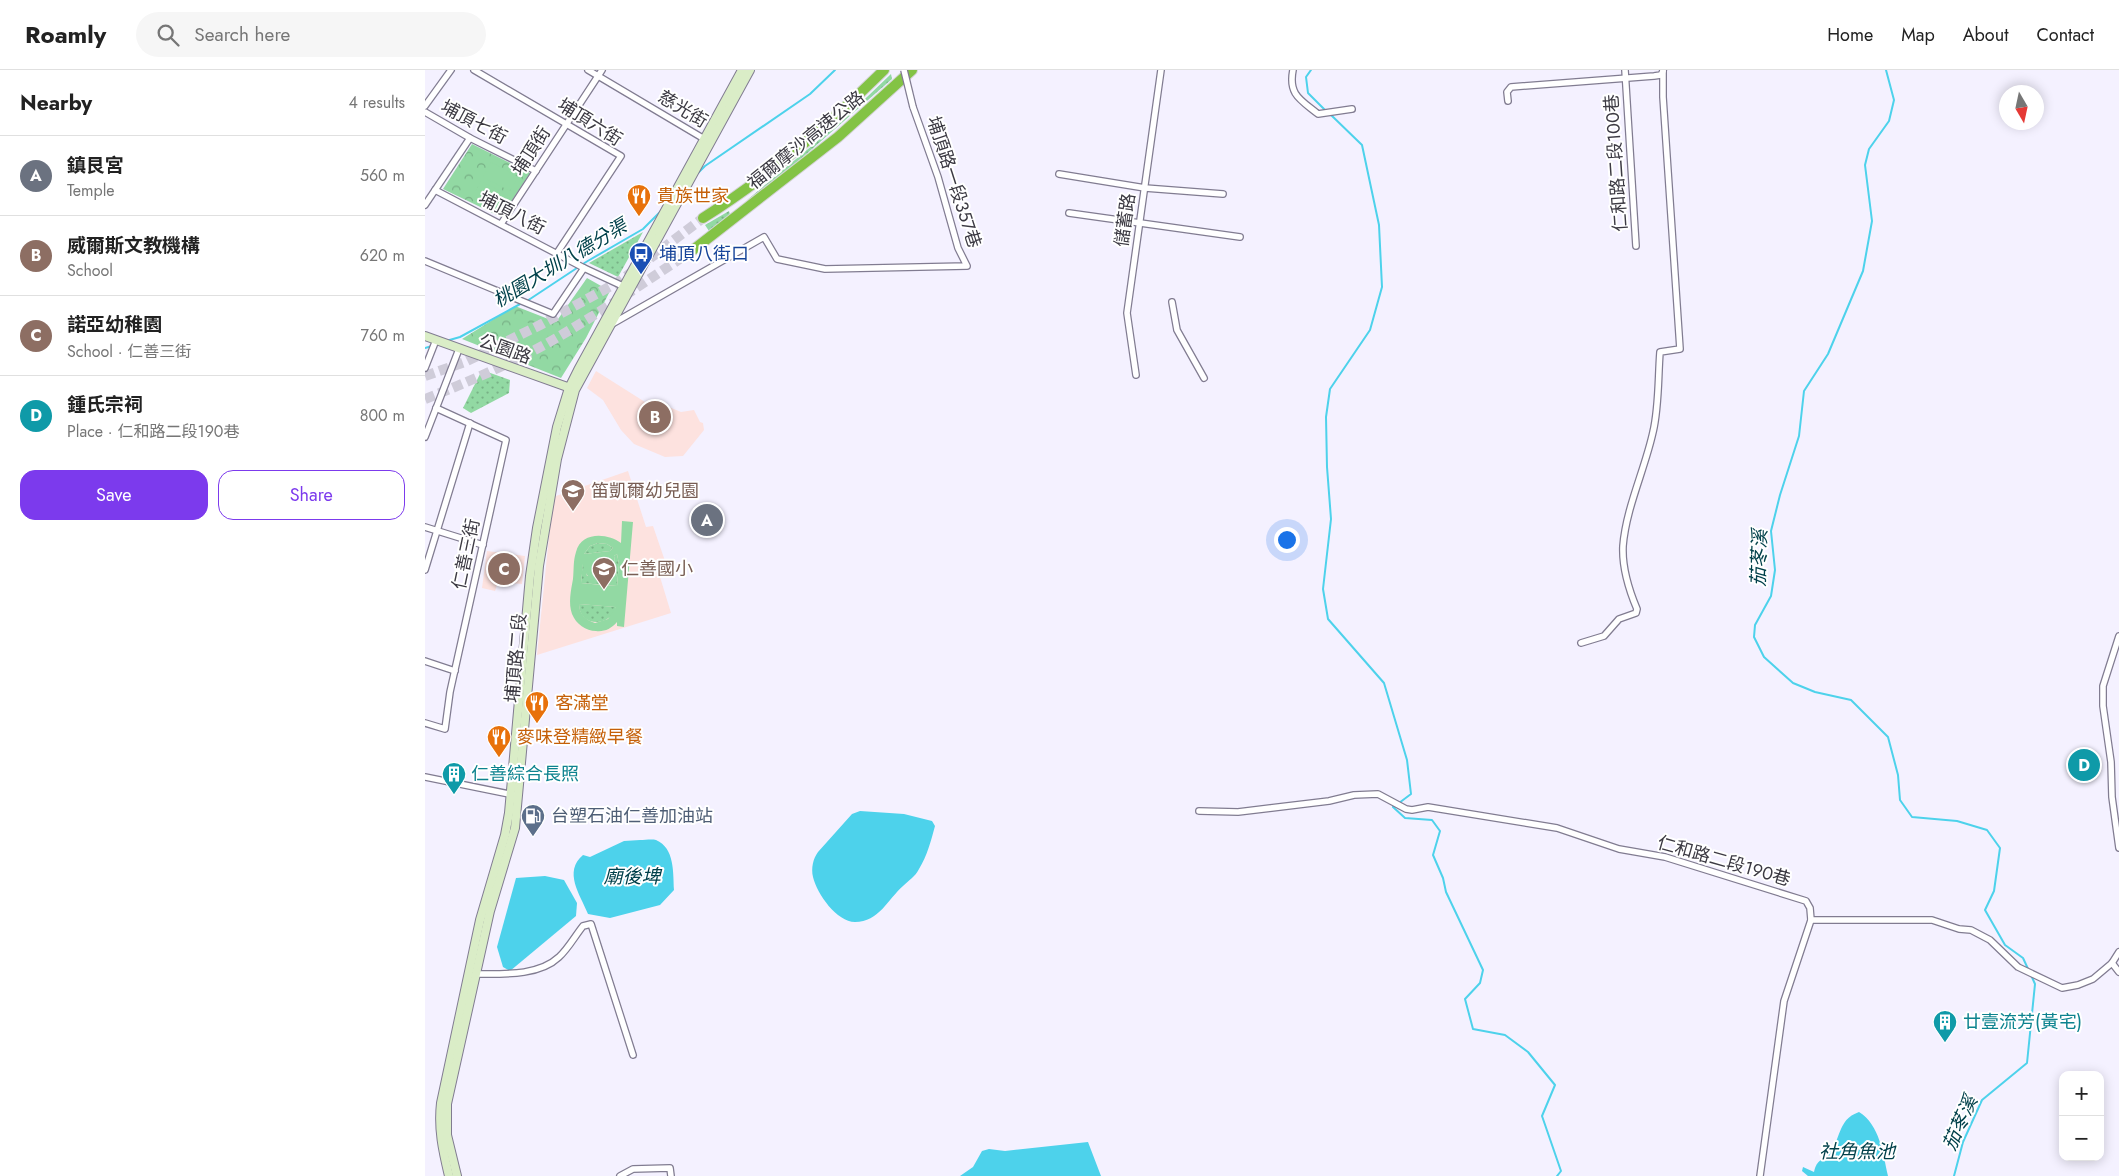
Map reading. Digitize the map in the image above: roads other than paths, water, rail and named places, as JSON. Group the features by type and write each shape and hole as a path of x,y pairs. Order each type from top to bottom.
{"highway":[{"name":"福爾摩沙高速公路","path":"703,218 733,200 829,123 884,70"},
{"name":"福爾摩沙高速公路","path":"693,250 838,137 911,70"},
{"path":"733,200 743,211"}],"street":[{"path":"425,106 451,70"},
{"name":"埔頂六街","path":"474,70 621,156 557,253"},
{"name":"慈光街","path":"588,70 707,141"},
{"name":"埔頂街","path":"501,224 602,70"},
{"path":"707,141 742,70"},
{"path":"707,141 751,70"},
{"name":"埔頂路一段357巷","path":"606,326 764,238 777,259 825,270 967,266 958,248 938,177 913,107 904,70"},
{"name":"儲蓄路","path":"1137,374 1127,313 1161,70"},
{"path":"1293,70 1291,86 1293,92 1318,114 1352,109"},
{"name":"仁和路二段100巷","path":"1625,70 1636,246"},
{"path":"1581,644 1603,636 1619,619 1636,613 1637,609 1630,593 1626,573 1623,547 1628,516 1654,430 1660,352 1680,348 1663,96 1663,70"},
{"name":"仁和路二段100巷","path":"1508,101 1507,92 1511,87 1654,76 1661,75 1663,70"},
{"name":"埔頂七街","path":"425,112 470,138 535,171"},
{"path":"425,204 470,138"},
{"name":"埔頂路二段","path":"457,1176 447,1135 447,1104 490,911 515,828 514,772 530,576 537,528 557,427 572,389 587,372 606,326 707,141"},
{"path":"1059,174 1145,188 1223,194"},
{"name":"埔頂八街","path":"435,190 626,288"},
{"path":"1069,213 1240,237"},
{"path":"425,261 553,314 584,268"},
{"path":"1172,302 1177,330 1204,378"},
{"name":"公園路","path":"425,336 572,389"},
{"path":"425,368 436,340"},
{"path":"425,437 459,349"},
{"name":"仁善三街","path":"425,723 445,729 455,671 506,440 436,408"},
{"path":"425,570 470,424"},
{"path":"425,527 483,545"},
{"path":"2119,636 2103,686 2103,706 2111,762 2112,797 2119,848"},
{"path":"425,661 455,671"},
{"path":"425,778 514,795"},
{"name":"仁和路二段190巷","path":"1199,811 1238,812 1329,801 1354,795 1378,794 1412,810 1428,807 1557,828 1619,849 1665,857 1806,902 1810,908 1811,920"},
{"name":"埔頂路二段","path":"449,1176 441,1144 439,1122 441,1103 480,920 505,835 514,795"},
{"path":"1760,1176 1784,1001 1811,920 1932,920 1959,929 1971,930 1989,940 2018,967 2062,988 2078,985 2093,979 2112,962 2119,952"},
{"path":"477,974 511,974 547,964 559,958 583,926 591,924 633,1055"},
{"path":"2112,962 2119,972"},
{"path":"620,1176 633,1169 670,1168 671,1176"}],"water":[{"path":"860,811 904,814 932,821 935,826 927,854 916,874 877,914 863,921 855,922 841,917 823,899 815,884 812,870 818,852 852,814"},
{"name":"廟後埤","path":"656,840 662,844 670,855 674,890 660,905 610,918 588,914 575,883 574,869 577,862 583,855 590,857 624,841"},
{"name":"廟後埤","path":"545,876 564,880 577,903 576,916 510,971 503,967 497,947 516,878"},
{"name":"社角魚池","path":"1859,1112 1872,1124 1876,1132 1888,1176 1808,1176 1802,1171 1803,1167 1814,1172 1818,1163 1836,1143 1846,1120"},
{"path":"1088,1142 1101,1176 960,1176 973,1167 982,1151 989,1149 1005,1151"}],"waterway":[{"name":"桃園大圳八德分渠","path":"698,173 705,166 810,94 835,70"},
{"path":"1311,70 1306,77 1308,93 1326,111"},
{"name":"茄苳溪","path":"1886,70 1894,100 1889,121 1869,149 1865,165 1872,221 1863,271 1828,354 1804,391 1799,436 1780,495 1771,531 1775,570 1771,596 1755,625 1754,637 1764,657 1793,683 1815,692 1851,700 1888,737 1898,775 1900,800 1912,817 1957,821 1987,830 2000,848 1994,891 1985,910 2005,945 2023,958 2029,971"},
{"path":"1330,114 1362,145 1379,225 1382,287 1370,330 1330,389 1326,417 1331,519 1323,589 1328,619 1384,683 1407,760 1411,794 1399,803"},
{"name":"桃園大圳八德分渠","path":"527,301 586,262 643,229 661,211"},
{"name":"桃園大圳八德分渠","path":"446,341 460,337 522,303"},
{"name":"桃園大圳八德分渠","path":"425,348 432,346"},
{"path":"1395,806 1393,807 1405,818 1432,820 1440,831 1433,855 1443,878 1446,892 1483,970 1480,983 1465,999 1473,1029 1505,1035 1528,1052 1555,1085 1542,1116 1561,1171 1557,1176"},
{"name":"茄苳溪","path":"1954,1176 1963,1142 1982,1100 2027,1063 2035,984 2031,975"}],"tunnel":[{"path":"425,376 465,362 540,325 620,281 703,218"},
{"path":"425,399 456,387 546,344 602,310 693,250"}],"place":[{"name":"貴族世家","path":"639,217"},
{"name":"埔頂八街口","path":"641,275"},
{"name":"威爾斯文教機構","path":"655,417"},
{"name":"笛凱爾幼兒園","path":"573,512"},
{"name":"鎮艮宮","path":"707,520"},
{"name":"諾亞幼稚園","path":"504,569"},
{"name":"仁善國小","path":"604,590"},
{"name":"客滿堂","path":"537,724"},
{"name":"麥味登精緻早餐","path":"499,758"},
{"name":"鍾氏宗祠","path":"2084,765"},
{"name":"仁善綜合長照","path":"454,795"},
{"name":"台塑石油仁善加油站","path":"533,837"},
{"name":"廿壹流芳(黃宅)","path":"1945,1043"}]}
